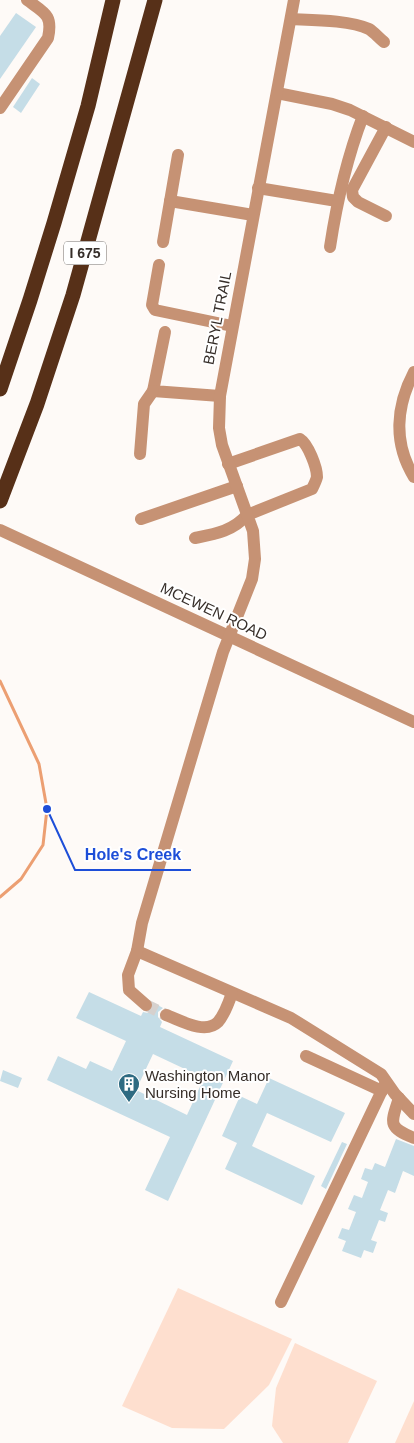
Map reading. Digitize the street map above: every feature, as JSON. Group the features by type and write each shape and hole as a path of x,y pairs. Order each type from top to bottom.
{"highway":[{"name":"I 675","path":"0,389 54,223 88,106 113,0"},
{"name":"I 675","path":"0,501 37,404 73,295 155,0"}],"street":[{"path":"0,108 48,38 51,25 46,13 27,0"},
{"name":"BERYL TRAIL","path":"146,1005 129,990 128,975 223,652 248,594 255,559 253,531 228,464 220,428 220,396 294,0"},
{"path":"291,19 328,20 362,27 370,30 384,42"},
{"path":"277,93 332,104 363,116 414,142"},
{"path":"330,247 337,201 350,149 363,116"},
{"path":"386,127 352,190 353,197 358,202 386,216"},
{"path":"163,242 178,155"},
{"path":"258,188 337,201"},
{"path":"170,201 253,215"},
{"path":"159,265 152,305 155,310 232,326"},
{"path":"140,454 144,406 154,391 165,332"},
{"path":"414,372 402,404 399,433 404,456 414,477"},
{"path":"154,391 220,396"},
{"path":"195,538 222,533 240,523 247,515 312,489 317,476 309,449 300,439 228,464"},
{"path":"141,519 237,486"},
{"name":"MCEWEN ROAD","path":"0,530 414,722"},
{"path":"136,951 291,1018 381,1074 384,1086 281,1302"},
{"path":"166,1015 201,1028 208,1027 218,1022 224,1014 232,993"},
{"path":"306,1056 384,1086 414,1114"},
{"path":"399,1098 392,1118 395,1128 399,1132 414,1138"}],"shaded area":[{"path":"178,1288 292,1339 269,1385 224,1429 172,1428 122,1406"},
{"path":"295,1343 377,1381 348,1443 283,1443 272,1426 276,1388"},
{"path":"414,1401 414,1443 395,1443"}],"building":[{"path":"16,13 36,27 0,79 0,36"},
{"path":"32,78 40,84 21,113 13,107"},
{"name":"Washington Manor Nursing Home","path":"89,992 141,1016 143,1012 148,1013 152,1011 154,1003 163,1008 158,1012 158,1017 162,1022 160,1027 233,1061 168,1201 145,1190 170,1137 47,1080 58,1056 86,1069 90,1061 112,1071 126,1041 76,1018","holes":["153,1054 204,1078 187,1115 136,1090"]},
{"path":"3,1070 22,1078 18,1088 0,1081"},
{"path":"269,1078 345,1113 331,1142 267,1113 252,1146 315,1176 302,1205 225,1169 237,1143 222,1136 240,1096 257,1104"},
{"path":"396,1139 414,1146 414,1176 403,1171 395,1193 388,1190 380,1210 388,1213 385,1222 379,1220 371,1240 377,1242 373,1253 364,1250 361,1258 342,1251 346,1241 338,1238 342,1228 349,1230 356,1212 348,1209 354,1195 362,1198 368,1182 361,1179 365,1168 372,1170 375,1163 385,1167"},
{"path":"342,1142 347,1144 326,1189 321,1186"}],"waterway":[{"path":"0,681 39,764 47,809 43,845 21,879 0,897"}],"tunnel":[{"path":"146,1005 166,1015"}],"place":[{"name":"Hole's Creek","path":"47,809"},
{"name":"Washington Manor Nursing Home","path":"129,1103"}]}
